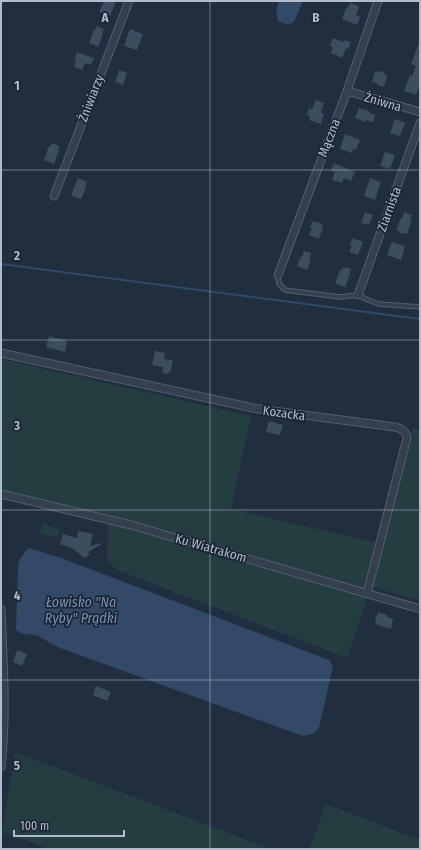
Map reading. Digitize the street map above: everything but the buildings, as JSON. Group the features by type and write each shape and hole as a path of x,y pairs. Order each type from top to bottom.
{"street":[{"name":"Żniwiarzy","path":"54,196 129,1"},
{"name":"Mączna","path":"278,275 347,91 378,1"},
{"name":"Żniwna","path":"347,91 420,112"},
{"name":"Ziarnista","path":"358,295 420,123"},
{"name":"Kozacka","path":"1,353 258,409 395,428 404,431 407,438 367,593"},
{"name":"Ku Wiatrakom","path":"1,494 131,525 420,609"},
{"path":"1,609 4,669 4,740 1,767"}],"lane":[{"path":"278,275 279,284 285,290 340,297 358,295 379,304 420,307"}],"green space":[{"path":"1,359 251,416 231,509 382,544 413,428 420,429 420,601 371,586 347,658 117,570 107,561 108,517 1,492"},
{"path":"43,524 60,529 58,538 40,533"},
{"path":"15,752 271,849 49,849 2,832"},
{"path":"326,804 420,840 420,849 309,849"}],"water":[{"path":"279,1 303,1 294,22 288,25 278,21 276,11"},
{"name":"Łowisko \"Na Ryby\" Prądki","path":"29,548 61,558 329,660 333,666 319,728 313,734 303,736 60,648 36,635 23,634 16,630 18,563"}],"waterway":[{"path":"1,264 420,319"}]}
